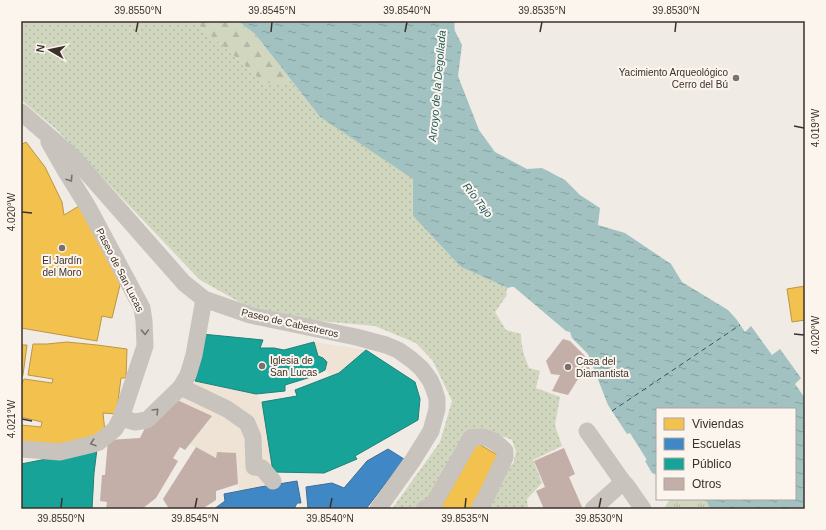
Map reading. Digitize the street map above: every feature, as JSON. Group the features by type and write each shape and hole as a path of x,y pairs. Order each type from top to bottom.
{"street":[{"name":"Paseo de Cabestreros","path":"21,112 74,158 184,283 204,299 250,315 356,337 386,345 398,350 422,369 430,380 437,399 437,409 431,431 413,460 378,509"},
{"name":"Paseo de San Lucas","path":"21,450 60,452 99,442 115,430 121,418 145,346 142,308 88,207 65,170 45,132"},
{"path":"121,418 135,422 147,420 180,387 188,375 194,355 204,299"},
{"path":"180,387 227,409 247,423 253,438 254,467 262,468 273,480"},
{"path":"587,431 643,509"},
{"path":"424,509 433,505 471,438 481,437 489,439 501,447 505,451 505,457 479,509"},
{"path":"593,509 623,482"}],"green space":[{"path":"21,21 194,21 264,83 293,83 320,117 414,179 413,216 461,267 508,288 506,291 507,295 495,312 506,330 521,334 523,351 529,368 540,371 536,388 560,397 555,425 562,446 533,460 542,483 527,499 528,509 483,509 506,468 513,464 516,451 512,440 505,437 500,438 485,430 437,495 413,509 392,509 440,442 452,401 433,361 416,343 375,326 309,320 245,305 200,280 57,130 21,100"},
{"path":"194,21 238,21 255,34 293,83 264,83"},
{"path":"669,500 703,500 707,502 710,509 666,509 665,507"}],"shaded area":[{"path":"314,342 366,350 339,373 332,376 325,370 327,362 318,356"},
{"path":"195,381 256,394 262,402 274,485 239,491 236,453 217,452 216,458 189,444 212,416 173,398"}],"water":[{"name":"Río Tajo","path":"238,21 450,21 462,45 458,76 479,130 495,152 527,169 542,168 565,180 580,195 600,208 598,225 625,233 671,264 682,282 728,310 745,332 751,326 772,355 780,349 801,378 795,384 805,398 805,509 710,509 707,502 703,500 796,500 796,408 656,408 656,475 652,473 645,461 647,460 630,433 627,434 608,405 588,354 572,338 570,332 566,331 514,287 508,288 461,267 413,216 413,179 320,117 255,34"}],"building: Viviendas":[{"name":"El Jardín del Moro","path":"26,142 45,167 62,202 64,215 79,206 121,281 112,318 102,316 97,341 21,328 21,145"},
{"path":"805,286 805,320 792,322 787,289"},
{"path":"67,342 127,349 126,378 121,378 117,409 118,414 103,413 105,432 79,443 21,446 21,425 41,427 42,422 21,417 21,386 24,379 52,383 53,379 28,375 33,344"},
{"path":"21,345 27,345 23,375 21,378"},
{"path":"477,443 501,457 472,509 440,509"}],"building: Escuelas":[{"path":"388,449 404,459 366,509 308,509 306,487 332,483 344,488 367,461"},
{"path":"297,481 301,503 297,503 294,509 214,509 225,501 224,494"}],"building: Público":[{"name":"Iglesia de San Lucas","path":"202,334 263,340 260,348 284,350 314,342 318,356 327,362 325,370 311,377 285,385 285,391 256,394 195,381"},
{"path":"366,350 415,382 420,399 418,420 355,456 357,459 324,473 273,472 262,402 297,396 295,390 339,373"},
{"path":"97,449 92,509 21,509 21,464"}],"building: Otros":[{"name":"Casa del Diamantista","path":"563,339 570,341 584,355 591,372 578,379 568,395 552,391 560,375 551,374 546,361"},
{"path":"173,398 212,416 185,450 180,447 173,458 178,461 156,498 142,509 106,509 107,502 100,501 102,475 105,475 108,440 140,438 147,424"},
{"path":"196,447 216,458 217,452 236,453 238,484 216,491 216,500 202,509 169,509 163,499"},
{"path":"564,448 575,474 569,477 582,507 578,509 544,509 536,491 545,487 534,461"}],"waterway":[{"name":"Arroyo de la Degollada","path":"452,21 452,32"}],"ferry route":[{"path":"612,411 740,325"}],"place":[{"name":"Yacimiento Arqueológico Cerro del Bú","path":"736,78"},
{"name":"El Jardín del Moro","path":"62,248"},
{"name":"Iglesia de San Lucas","path":"262,366"},
{"name":"Casa del Diamantista","path":"568,367"}]}
